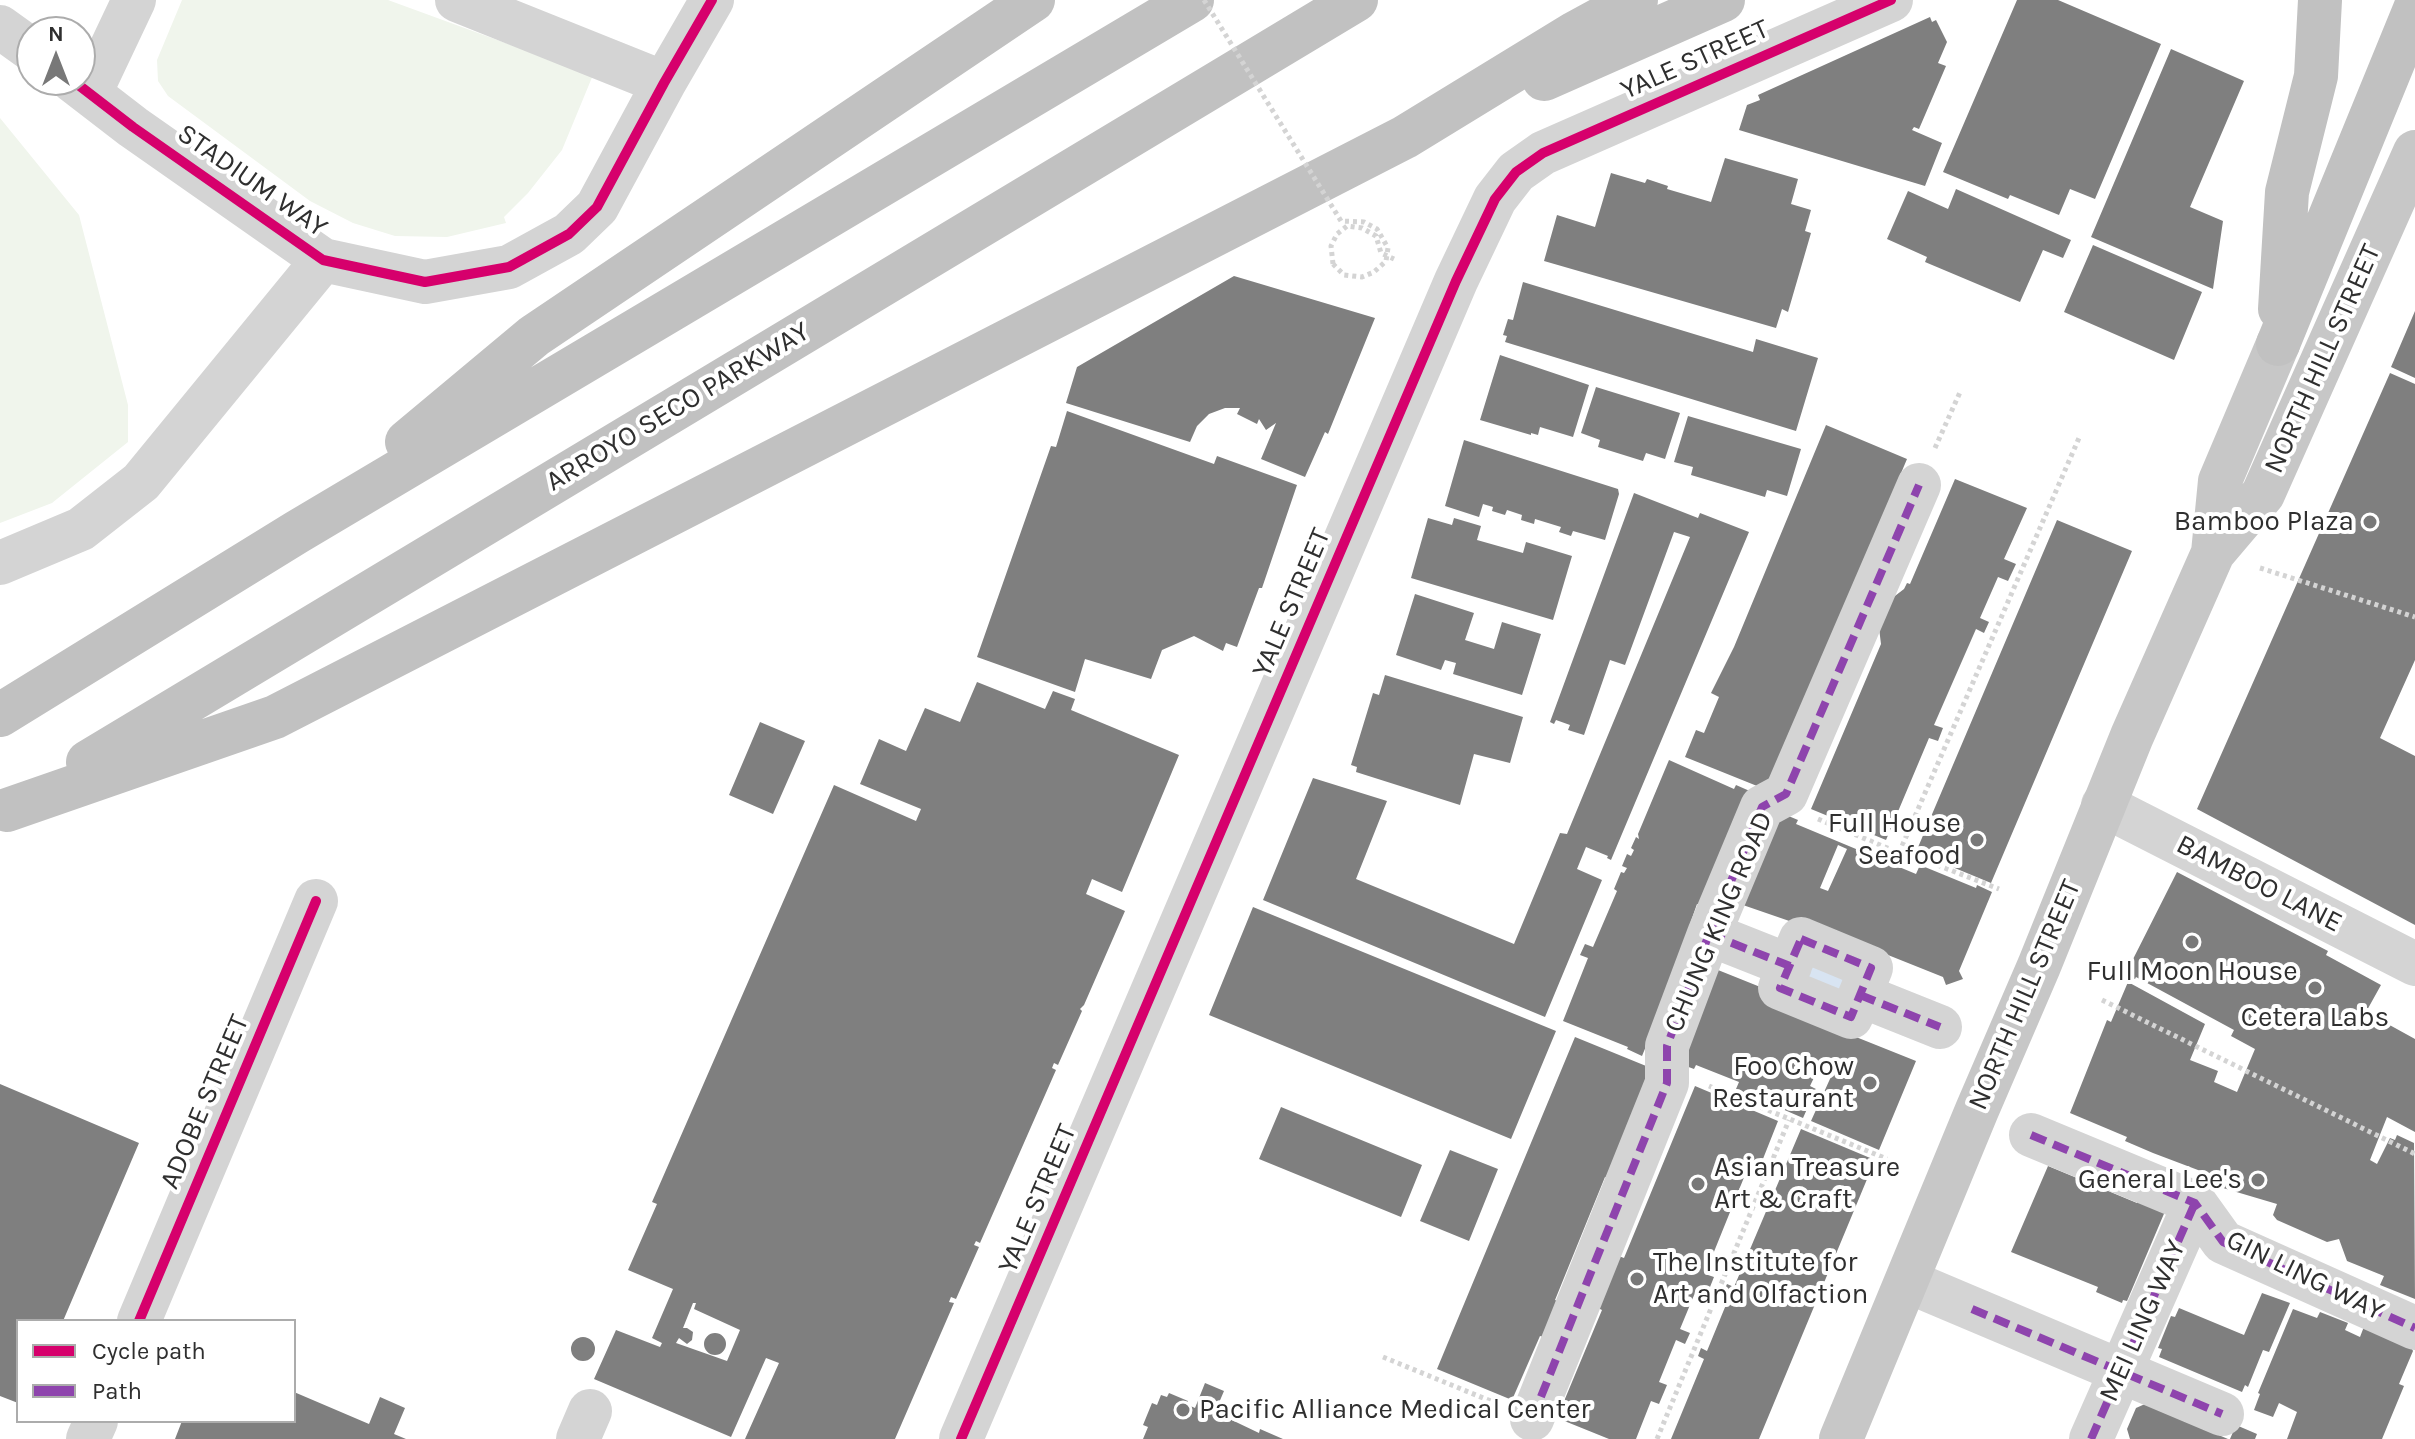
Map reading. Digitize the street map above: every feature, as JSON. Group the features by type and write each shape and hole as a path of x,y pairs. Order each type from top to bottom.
{"highway":[{"path":"297,532 534,336 1033,0"},
{"path":"0,715 297,532 1192,0"},
{"name":"ARROYO SECO PARKWAY","path":"4,813 1356,0"},
{"path":"4,813 275,717 1405,137 1575,33 1636,0"},
{"path":"1405,137 1723,0"},
{"path":"2278,344 2287,192 2316,76 2320,0"},
{"path":"2278,344 2415,9"}],"main road":[{"name":"NORTH HILL STREET","path":"1841,1439 2103,805 2213,553 2263,494 2415,152"},
{"name":"NORTH HILL STREET","path":"2213,553 2220,481 2278,344"}],"street":[{"path":"96,62 134,0"},
{"path":"457,0 664,83"},
{"name":"STADIUM WAY","path":"93,96 323,260 425,282 509,267 569,234 597,207 712,0"},
{"name":"YALE STREET","path":"961,1439 1456,281 1495,199 1516,172 1543,153 1891,0"},
{"path":"0,563 81,529 141,482 323,260"},
{"name":"CHUNG KING ROAD","path":"1532,1419 1667,1083 1667,1046 1709,934 1762,807 1786,794 1919,485"},
{"name":"BAMBOO LANE","path":"2103,805 2415,964"},
{"name":"ADOBE STREET","path":"140,1319 316,901"},
{"path":"1709,934 1790,966 1801,939 1871,968 1860,995 1940,1027"},
{"path":"2031,1135 2195,1203"},
{"name":"GIN LING WAY","path":"2195,1203 2223,1242 2415,1328"},
{"name":"MEI LING WAY","path":"2091,1439 2195,1203"},
{"path":"1907,1281 2222,1414"}],"path":[{"path":"1204,0 1341,221 1364,222 1377,229 1388,248 1386,261 1374,272 1362,277 1344,275 1333,264 1331,246 1337,234 1347,226 1362,228 1376,236 1381,253 1394,259"},
{"path":"1919,485 1961,390"},
{"path":"1899,853 2079,438"},
{"path":"2213,553 2415,617"},
{"path":"1773,800 1899,853 1999,889"},
{"path":"2102,1000 2415,1154"},
{"path":"1668,1069 1887,1159"},
{"path":"1657,1439 1789,1120"},
{"path":"1383,1357 1532,1419"}],"shaded area":[{"path":"182,0 388,0 593,75 562,150 528,193 504,217 506,223 447,237 395,236 353,223 310,201 168,96 158,81 157,60"},
{"path":"0,118 79,215 128,405 128,442 52,503 0,523"}],"water":[{"path":"1803,960 1856,973 1842,1005 1799,987"}],"building":[{"path":"2017,0 2058,0 2161,44 2095,199 2070,189 2059,215 2010,195 2008,199 1943,172"},
{"path":"1930,17 1932,22 1936,20 1947,42 1938,63 1946,66 1919,129 1914,127 1912,130 1942,143 1925,186 1739,130 1747,105 1760,100 1758,95"},
{"path":"2171,49 2244,81 2190,207 2223,221 2213,289 2091,237"},
{"path":"1725,158 1798,179 1791,204 1811,210 1805,231 1811,233 1788,312 1782,309 1776,328 1544,261 1557,215 1595,227 1611,173 1645,183 1647,179 1668,186 1667,189 1711,202"},
{"path":"1956,189 2071,240 2063,258 2043,250 2020,302 1925,262 1927,257 1887,239 1908,191 1948,209"},
{"path":"2093,245 2202,292 2174,360 2064,312"},
{"path":"1234,276 1375,318 1328,434 1325,432 1305,477 1261,459 1276,423 1266,430 1259,419 1257,424 1237,414 1240,408 1225,408 1209,414 1197,426 1190,442 1066,403 1077,367"},
{"path":"1523,282 1753,352 1756,339 1818,358 1796,431 1505,342 1507,336 1503,335 1508,319 1513,320"},
{"path":"2415,311 2415,378 2391,367"},
{"path":"1500,355 1589,385 1573,437 1540,427 1538,435 1531,435 1480,420"},
{"name":"Bamboo Plaza","path":"2390,373 2415,384 2415,660 2380,738 2415,756 2415,925 2197,809"},
{"path":"1596,387 1680,413 1665,459 1646,453 1643,461 1598,447 1600,440 1581,433"},
{"path":"1067,411 1214,464 1217,456 1297,485 1262,588 1259,588 1237,647 1226,643 1223,651 1194,636 1162,650 1151,679 1085,659 1075,692 977,657 1051,446 1056,447"},
{"path":"1688,416 1801,449 1787,496 1767,490 1765,497 1691,475 1693,467 1674,462"},
{"path":"1826,425 1907,459 1767,790 1685,757 1696,730 1704,733 1719,697 1711,693 1734,647"},
{"path":"1464,440 1618,489 1605,540 1573,531 1571,536 1559,532 1561,527 1535,519 1534,524 1521,520 1522,515 1507,510 1505,515 1483,504 1479,517 1445,506"},
{"path":"1955,479 2027,508 2004,559 2016,564 2008,581 1998,577 1980,618 1989,622 1984,633 1976,629 1934,725 1943,728 1938,741 1929,738 1886,840 1811,809 1881,644 1879,628 1891,599 1907,583 1910,584"},
{"path":"1634,493 1698,518 1700,513 1749,532 1611,860 1586,847 1577,869 1602,880 1545,1017 1263,900 1313,778 1387,801 1356,879 1514,944 1560,833 1567,834 1690,537 1674,532 1625,665 1610,660 1584,735 1568,730 1570,725 1556,720 1554,724 1550,722"},
{"path":"1428,518 1452,525 1454,518 1481,526 1477,540 1523,553 1526,542 1572,556 1553,620 1411,578"},
{"path":"2057,520 2132,551 1991,883 1916,852"},
{"path":"1415,594 1474,613 1465,640 1494,649 1502,622 1541,634 1522,695 1453,674 1456,663 1445,660 1441,670 1396,655"},
{"path":"1385,675 1523,717 1510,763 1474,754 1460,805 1356,772 1357,767 1351,765 1373,693 1379,695"},
{"path":"977,682 1045,709 1053,691 1075,699 1071,710 1179,755 1122,892 1092,879 1086,894 1125,911 1058,1065 1054,1063 1052,1068 1056,1070 980,1243 976,1241 974,1245 979,1247 956,1299 951,1297 949,1302 954,1303 895,1439 745,1439 779,1363 766,1358 731,1437 594,1379 616,1330 660,1347 662,1343 652,1338 673,1289 628,1270 657,1204 652,1202 834,785 916,821 921,809 860,784 879,739 906,751 925,708 960,722","holes":["693,1303 696,1303 694,1309 740,1330 727,1361 676,1343 679,1338 687,1344 692,1340 693,1332 683,1328"]},
{"path":"760,722 805,741 773,814 729,795"},
{"path":"1669,760 1734,789 1736,785 1752,792 1703,906 1697,904 1684,941 1688,943 1642,1056 1628,1047 1563,1021 1588,958 1580,955 1585,944 1593,947 1617,891 1614,889 1621,872 1624,873 1627,868 1622,866 1627,854 1631,856 1634,850 1631,848 1636,837 1639,839 1638,834"},
{"path":"1779,812 1798,820 1796,824 1916,874 1920,865 1992,892 1959,971 1963,979 1946,985 1943,977 1888,955 1740,904","holes":["1838,845 1847,849 1828,891 1820,888"]},
{"path":"2177,872 2328,951 2326,955 2381,985 2366,1012 2415,1039 2415,1132 2387,1117 2370,1160 2377,1164 2390,1138 2395,1140 2397,1135 2414,1143 2415,1299 2380,1285 2384,1276 2347,1261 2339,1239 2327,1242 2277,1220 2273,1215 2277,1204 2223,1188 2227,1181 2125,1141 2127,1137 2070,1113 2107,1020 2111,1022 2128,982 2205,1024 2190,1060 2218,1071 2214,1082 2237,1092 2255,1049 2231,1036 2234,1030 2136,977 2125,975"},
{"path":"1253,907 1556,1031 1511,1139 1209,1015"},
{"path":"1713,968 1855,1025 1851,1035 1916,1061 1879,1150 1811,1121 1834,1070 1820,1065 1810,1086 1816,1089 1803,1118 1736,1089 1739,1082 1696,1065 1694,1069 1675,1062"},
{"path":"1575,1037 1651,1068 1614,1180 1605,1177 1555,1300 1560,1302 1547,1338 1540,1336 1512,1400 1437,1369"},
{"path":"0,1084 139,1143 64,1319 16,1319 16,1402 0,1396"},
{"path":"1695,1086 1778,1121 1757,1174 1747,1170 1705,1274 1714,1277 1708,1292 1697,1288 1680,1329 1690,1333 1685,1344 1676,1340 1659,1382 1667,1385 1659,1404 1651,1401 1636,1439 1609,1439 1557,1418 1602,1310 1594,1306 1616,1255 1624,1258"},
{"path":"1281,1107 1422,1165 1401,1217 1259,1159"},
{"path":"1801,1129 1875,1160 1759,1439 1671,1439 1704,1359 1698,1356 1701,1348 1707,1351 1730,1295 1723,1293 1727,1284 1734,1287"},
{"path":"1450,1150 1498,1169 1469,1241 1420,1221"},
{"path":"2048,1166 2137,1203 2139,1199 2166,1209 2127,1301 2123,1300 2122,1303 2096,1292 2098,1287 2011,1252"},
{"path":"2262,1293 2290,1303 2269,1352 2263,1350 2248,1387 2245,1385 2242,1392 2159,1357 2162,1349 2158,1348 2171,1316 2175,1317 2179,1308 2244,1335"},
{"path":"2293,1309 2317,1318 2320,1312 2348,1323 2345,1330 2360,1337 2365,1324 2409,1343 2413,1351 2399,1384 2404,1386 2382,1439 2287,1439 2297,1412 2279,1403 2273,1417 2254,1410"},
{"path":"711,1333 719,1333 726,1344 719,1355 711,1355 704,1348 704,1340"},
{"path":"583,1337 592,1340 595,1349 592,1358 583,1361 574,1358 571,1349 574,1340"},
{"name":"Pacific Alliance Medical Center","path":"1205,1383 1224,1391 1215,1412 1259,1433 1260,1429 1283,1439 1143,1439 1148,1427 1143,1425 1152,1403 1157,1405 1161,1395 1167,1397 1169,1393 1188,1401 1186,1404 1195,1408"},
{"path":"296,1393 369,1424 380,1397 405,1408 394,1434 406,1439 175,1439 181,1423 296,1423"},
{"path":"2145,1404 2228,1439 2130,1439 2127,1429 2136,1408"},
{"path":"2236,1425 2257,1434 2255,1439 2230,1439"}],"marked path":[{"path":"1532,1419 1667,1083 1667,1046 1709,934 1762,807 1786,794 1919,485"},
{"path":"1709,934 1790,966"},
{"path":"1801,939 1871,968 1851,1017 1780,988 1801,939"},
{"path":"1860,995 1940,1027"},
{"path":"2031,1135 2195,1203 2223,1242 2415,1328"},
{"path":"2091,1439 2195,1203"},
{"path":"1972,1309 2222,1414"}],"cycle path":[{"path":"93,96 323,260 425,282 509,267 569,234 597,207 712,0"},
{"path":"961,1439 1456,281 1495,199 1516,172 1543,153 1891,0"},
{"path":"140,1319 316,901"}],"place":[{"name":"Bamboo Plaza","path":"2370,522"},
{"name":"Full House Seafood","path":"1977,840"},
{"name":"Full Moon House","path":"2192,942"},
{"name":"Cetera Labs","path":"2315,988"},
{"name":"Foo Chow Restaurant","path":"1870,1083"},
{"name":"General Lee's","path":"2258,1180"},
{"name":"Asian Treasure Art & Craft","path":"1698,1184"},
{"name":"The Institute for Art and Olfaction","path":"1637,1279"},
{"name":"Pacific Alliance Medical Center","path":"1183,1410"}]}
